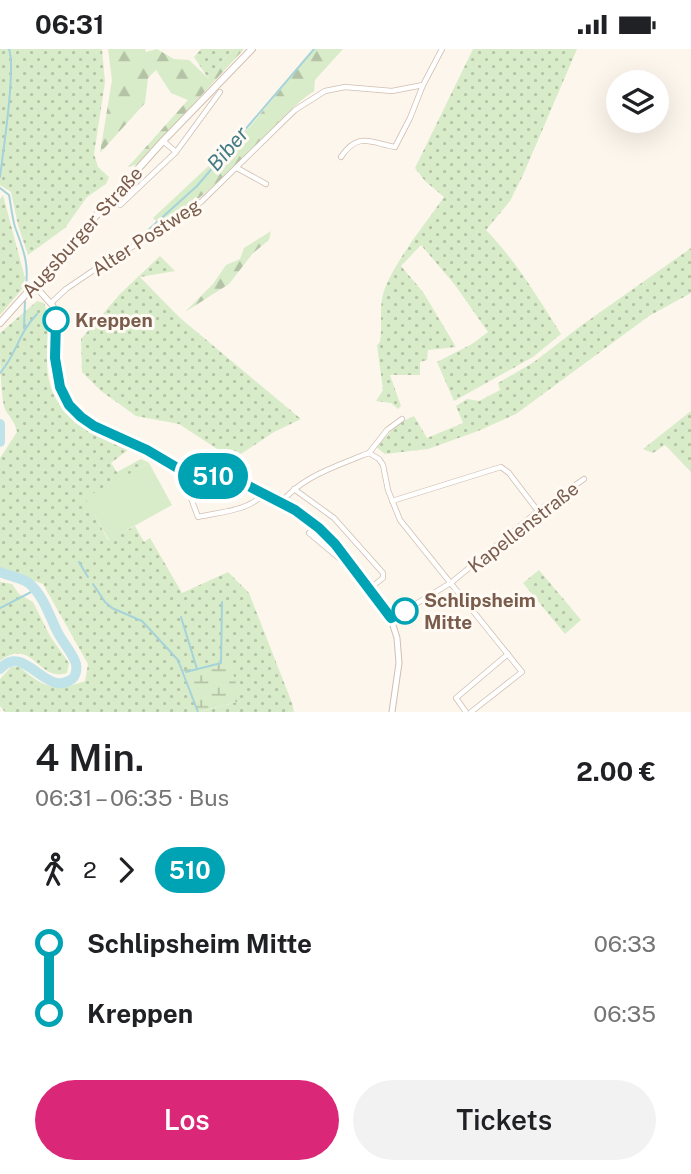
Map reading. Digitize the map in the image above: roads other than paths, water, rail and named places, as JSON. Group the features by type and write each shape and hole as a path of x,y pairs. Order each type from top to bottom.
{"main road":[{"name":"Augsburger Straße","path":"0,323 163,141 252,49"}],"street":[{"path":"341,157 347,148 366,140 395,147 442,49"},
{"name":"Alter Postweg","path":"51,303 94,270 183,216 237,168 295,110 325,91 345,87 391,90 423,85"},
{"name":"Augsburger Straße","path":"120,205 176,152 220,92"},
{"path":"163,141 176,152"},
{"path":"237,168 267,184"},
{"path":"33,287 51,303 56,319 56,372 69,405 94,426 147,450 186,473 231,478 264,493 319,528 348,559 391,618 397,638 400,663 393,712"},
{"path":"281,503 294,489 312,477 369,453 387,430 402,419"},
{"path":"369,453 383,465 391,501 400,520 452,582 472,612 508,654 522,672 469,712 456,698 508,654"},
{"path":"391,501 501,467 509,473 538,512"},
{"path":"186,473 185,482 198,517 242,507 255,502 264,493"},
{"name":"Kapellenstraße","path":"391,618 452,582 538,512 584,479"},
{"path":"294,489 334,518 383,573 383,578 369,589"},
{"path":"309,533 340,559 348,559"}],"waterway":[{"path":"0,177 10,91 9,49"},
{"name":"Biber","path":"135,242 197,186 314,49"},
{"path":"0,188 9,195 25,259 25,292"},
{"path":"24,328 25,301"},
{"name":"Biber","path":"0,373 11,358 25,329 37,314"},
{"path":"0,424 0,442"},
{"path":"79,562 88,577"},
{"path":"0,572 24,580 35,589 76,664 73,678 62,683 53,682 18,662 9,662 0,669"},
{"path":"93,584 105,602 112,608 142,621 178,660 198,712"},
{"path":"0,608 35,590"},
{"path":"186,672 221,663 222,602"},
{"path":"181,617 197,669"}],"place":[{"name":"Kreppen","path":"56,320"},
{"name":"Schlipsheim Mitte","path":"405,611"}]}
